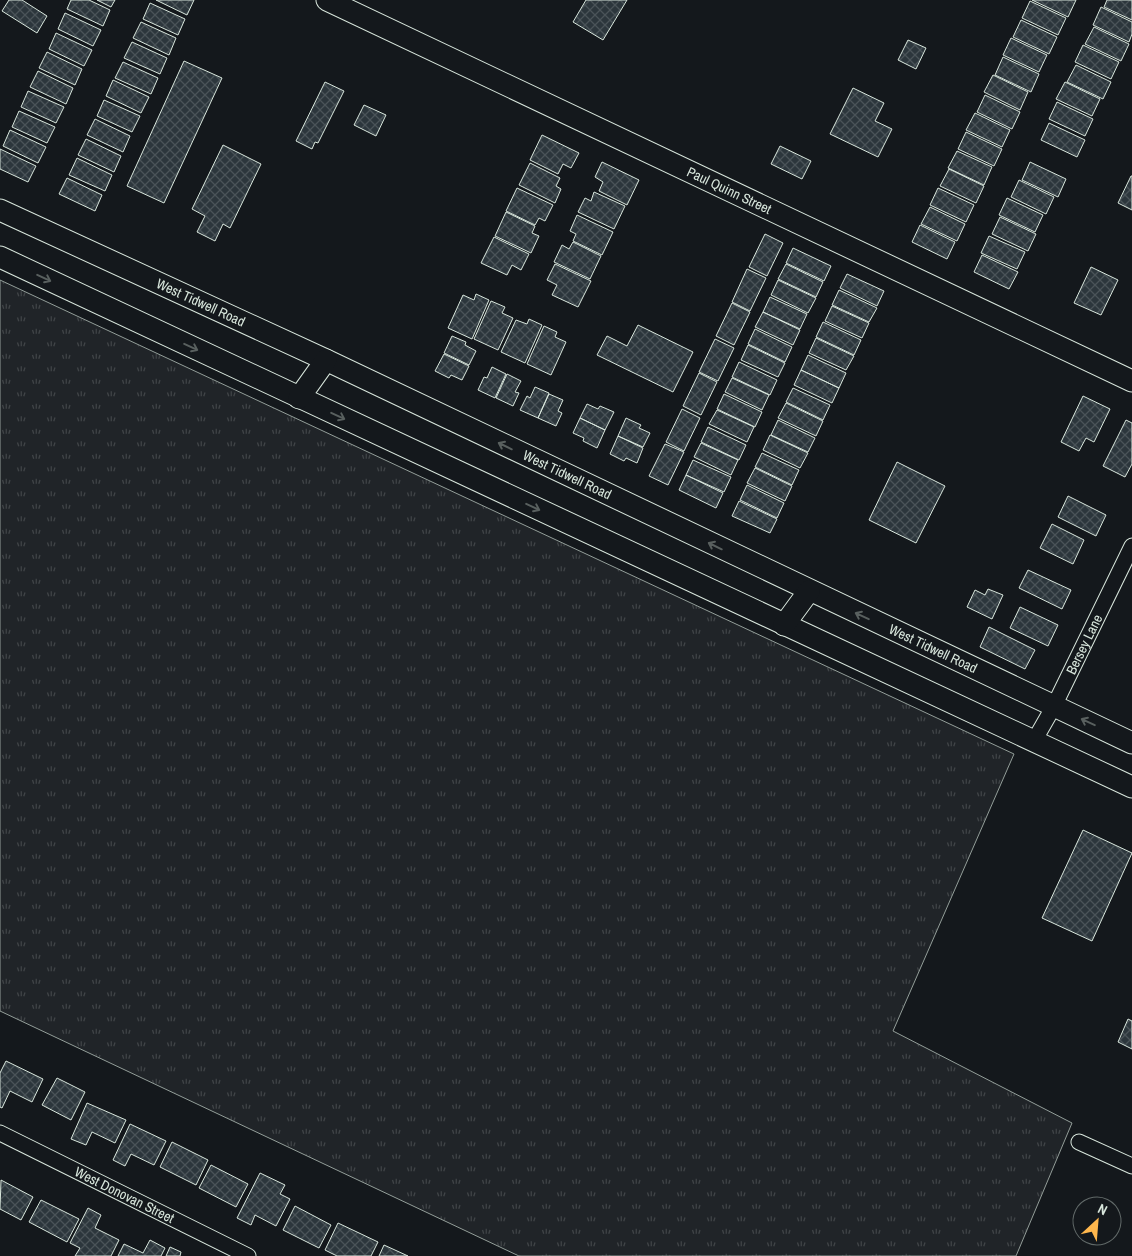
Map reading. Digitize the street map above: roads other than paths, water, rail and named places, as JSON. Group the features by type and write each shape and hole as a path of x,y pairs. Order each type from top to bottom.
{"main road":[{"name":"Paul Quinn Street","path":"327,0 1132,381"},
{"name":"West Tidwell Road","path":"0,210 326,360 1132,744"},
{"path":"0,257 1132,787"},
{"path":"299,398 326,360"},
{"path":"784,625 810,591"}],"street":[{"name":"Bersey Lane","path":"1034,741 1054,706 1132,546"},
{"name":"West Donovan Street","path":"0,1133 248,1256"},
{"path":"1079,1142 1132,1166"}]}
